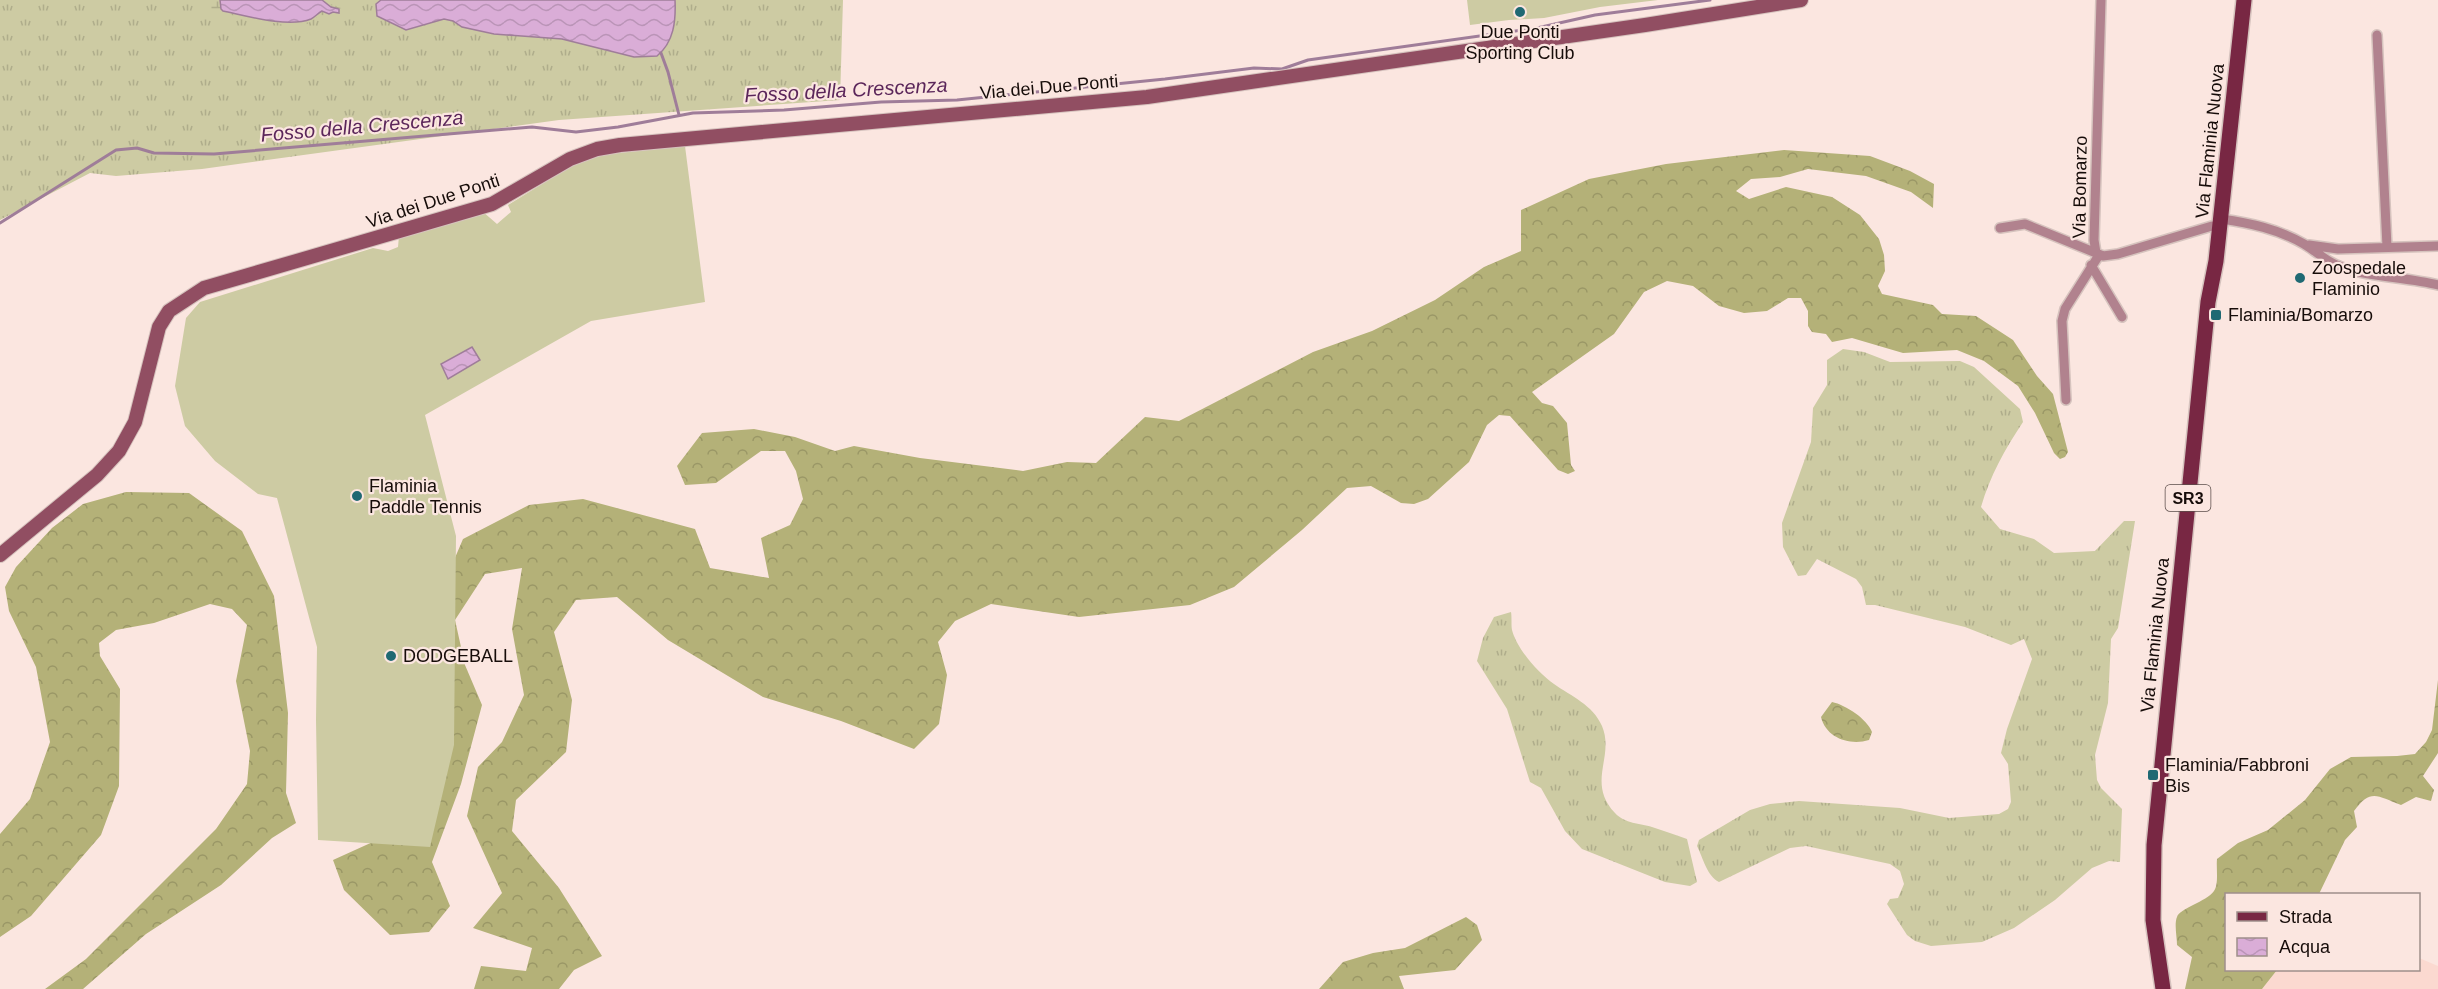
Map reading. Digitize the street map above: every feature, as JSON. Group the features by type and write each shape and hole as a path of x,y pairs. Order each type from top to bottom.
{"main road":[{"name":"Via Flaminia Nuova","path":"2216,222 2235,0"},
{"name":"Via Flaminia Nuova","path":"2163,989 2152,920 2152,868 2210,285 2208,269 2244,0"}],"street":[{"name":"Via dei Due Ponti","path":"0,555 97,475 119,451 135,422 159,327 169,311 184,300 204,288 492,204 582,154 620,145 1147,97 1801,0"},
{"name":"Via Bomarzo","path":"2101,0 2094,240 2098,254 2118,254 2216,222 2262,226 2305,244 2338,249 2438,246"},
{"path":"2377,35 2387,247"},
{"path":"2001,228 2025,224 2098,254 2065,309 2062,321 2066,400"},
{"name":"Via Bomarzo","path":"2305,244 2327,261 2344,268 2438,285"},
{"path":"2091,265 2122,316"}],"shaded area":[{"path":"2420,958 2438,966 2438,989 2262,989 2276,971 2420,971"}],"green space":[{"path":"0,0 843,0 840,100 559,120 202,169 116,176 90,173 0,220"},
{"path":"206,0 220,0 222,5 263,20 295,21 322,11 333,12 339,9 322,0 341,8 342,16 320,15 307,24 294,27 206,10 199,5 206,4"},
{"name":"Due Ponti Sporting Club","path":"1467,0 1658,0 1600,7 1544,18 1470,25"},
{"name":"Flaminia Paddle Tennis","path":"685,146 705,302 591,321 425,415 456,536 454,745 430,847 318,840 317,647 277,498 258,494 215,461 185,426 175,386 186,318 200,302 373,248 388,251 398,247 399,236 482,211 497,224 511,212 508,205 576,163 599,155"},
{"path":"1784,150 1870,156 1910,171 1934,184 1933,208 1911,192 1866,176 1808,169 1780,177 1751,179 1736,191 1749,199 1786,187 1832,197 1860,215 1879,239 1884,255 1885,271 1878,286 1882,294 1933,305 1942,314 1976,316 2013,340 2037,376 2053,394 2068,452 2065,457 2060,459 2054,453 2035,413 2018,386 1984,361 1957,350 1903,353 1852,338 1832,342 1826,334 1812,332 1808,326 1808,311 1801,298 1788,298 1767,311 1744,313 1719,306 1693,286 1667,281 1644,292 1614,334 1532,392 1542,403 1553,406 1567,423 1571,465 1575,471 1568,474 1558,470 1510,416 1499,415 1487,425 1469,462 1428,499 1414,504 1401,503 1371,486 1347,488 1302,530 1234,587 1190,605 1079,617 991,604 955,621 938,642 947,675 939,724 914,749 841,721 763,697 668,640 617,597 576,600 554,632 572,700 566,752 516,800 512,831 559,888 602,956 574,970 559,989 474,989 481,966 526,971 532,948 473,928 502,893 467,816 478,767 502,742 524,695 512,629 522,568 485,574 455,620 465,665 482,705 461,784 432,862 450,906 429,932 390,935 344,890 333,860 408,826 416,649 463,539 529,505 583,499 695,529 710,568 769,578 761,538 790,525 803,499 796,471 785,451 761,451 716,483 685,485 677,466 702,433 754,429 795,437 835,451 854,446 920,458 1023,471 1067,462 1096,463 1145,417 1179,421 1313,352 1372,331 1435,300 1484,267 1521,251 1521,210 1589,179 1666,164"},
{"path":"1843,349 1864,352 1890,362 1960,361 1974,367 2020,409 2023,422 1999,463 1981,507 2000,529 2034,539 2054,553 2095,551 2124,521 2135,521 2118,628 2111,639 2108,703 2095,755 2097,780 2101,788 2122,809 2120,862 2109,861 2092,868 2055,900 2014,928 1982,942 1931,946 1915,941 1907,935 1887,904 1890,899 1898,898 1904,884 1900,871 1890,864 1806,846 1790,848 1719,882 1708,871 1697,846 1699,840 1750,810 1770,804 1799,801 1900,808 1949,818 1999,814 2008,809 2011,802 2008,764 2001,753 2007,729 2032,659 2024,639 2011,645 1965,627 1875,605 1866,605 1862,587 1856,579 1817,559 1806,575 1798,576 1783,547 1782,523 1811,442 1813,408 1827,385 1827,360"},
{"path":"126,492 189,493 242,531 274,596 288,713 286,793 296,823 272,838 221,885 146,934 83,989 45,989 86,959 216,829 247,784 250,751 236,681 247,625 232,609 210,604 154,623 116,630 99,643 100,656 120,689 119,786 101,835 31,916 0,937 0,834 30,799 50,742 36,667 9,611 5,587 16,567 52,528 83,504"},
{"path":"1511,612 1512,628 1518,645 1529,660 1548,679 1593,712 1602,726 1605,748 1602,780 1607,802 1623,819 1687,839 1697,882 1690,886 1665,882 1582,849 1565,831 1541,788 1530,782 1507,709 1477,661 1483,638 1494,617"},
{"path":"2438,680 2438,753 2423,776 2434,790 2431,801 2416,797 2401,805 2375,796 2365,799 2354,811 2357,827 2345,840 2319,893 2225,893 2225,971 2276,971 2262,989 2185,989 2192,957 2177,945 2176,920 2179,914 2214,891 2217,880 2217,859 2238,843 2268,830 2305,800 2330,769 2351,757 2415,754 2426,742 2432,730"},
{"path":"1832,702 1849,709 1866,722 1872,732 1869,740 1847,741 1833,735 1828,730 1821,717"},
{"path":"1466,917 1477,925 1482,940 1455,970 1399,976 1404,989 1319,989 1343,962 1373,953 1405,948"}],"water":[{"path":"220,0 322,0 331,7 339,9 339,13 329,14 322,11 311,19 279,22 223,11"},
{"path":"381,0 675,0 675,16 670,38 657,56 634,57 562,39 494,34 462,27 453,21 444,19 406,30 377,16 376,4"},
{"path":"472,347 480,360 448,379 441,364"}],"waterway":[{"name":"Fosso della Crescenza","path":"0,223 116,150 137,148 154,153 214,154 532,127 576,132 693,113 957,100 1254,68 1282,69 1308,60 1537,28 1595,15 1710,0"},
{"path":"661,53 679,115"}],"place":[{"name":"Due Ponti Sporting Club","path":"1520,12"},
{"name":"Zoospedale Flaminio","path":"2300,278"},
{"name":"Flaminia/Bomarzo","path":"2216,315"},
{"name":"Flaminia Paddle Tennis","path":"357,496"},
{"name":"DODGEBALL","path":"391,656"},
{"name":"Flaminia/Fabbroni Bis","path":"2153,775"}]}
